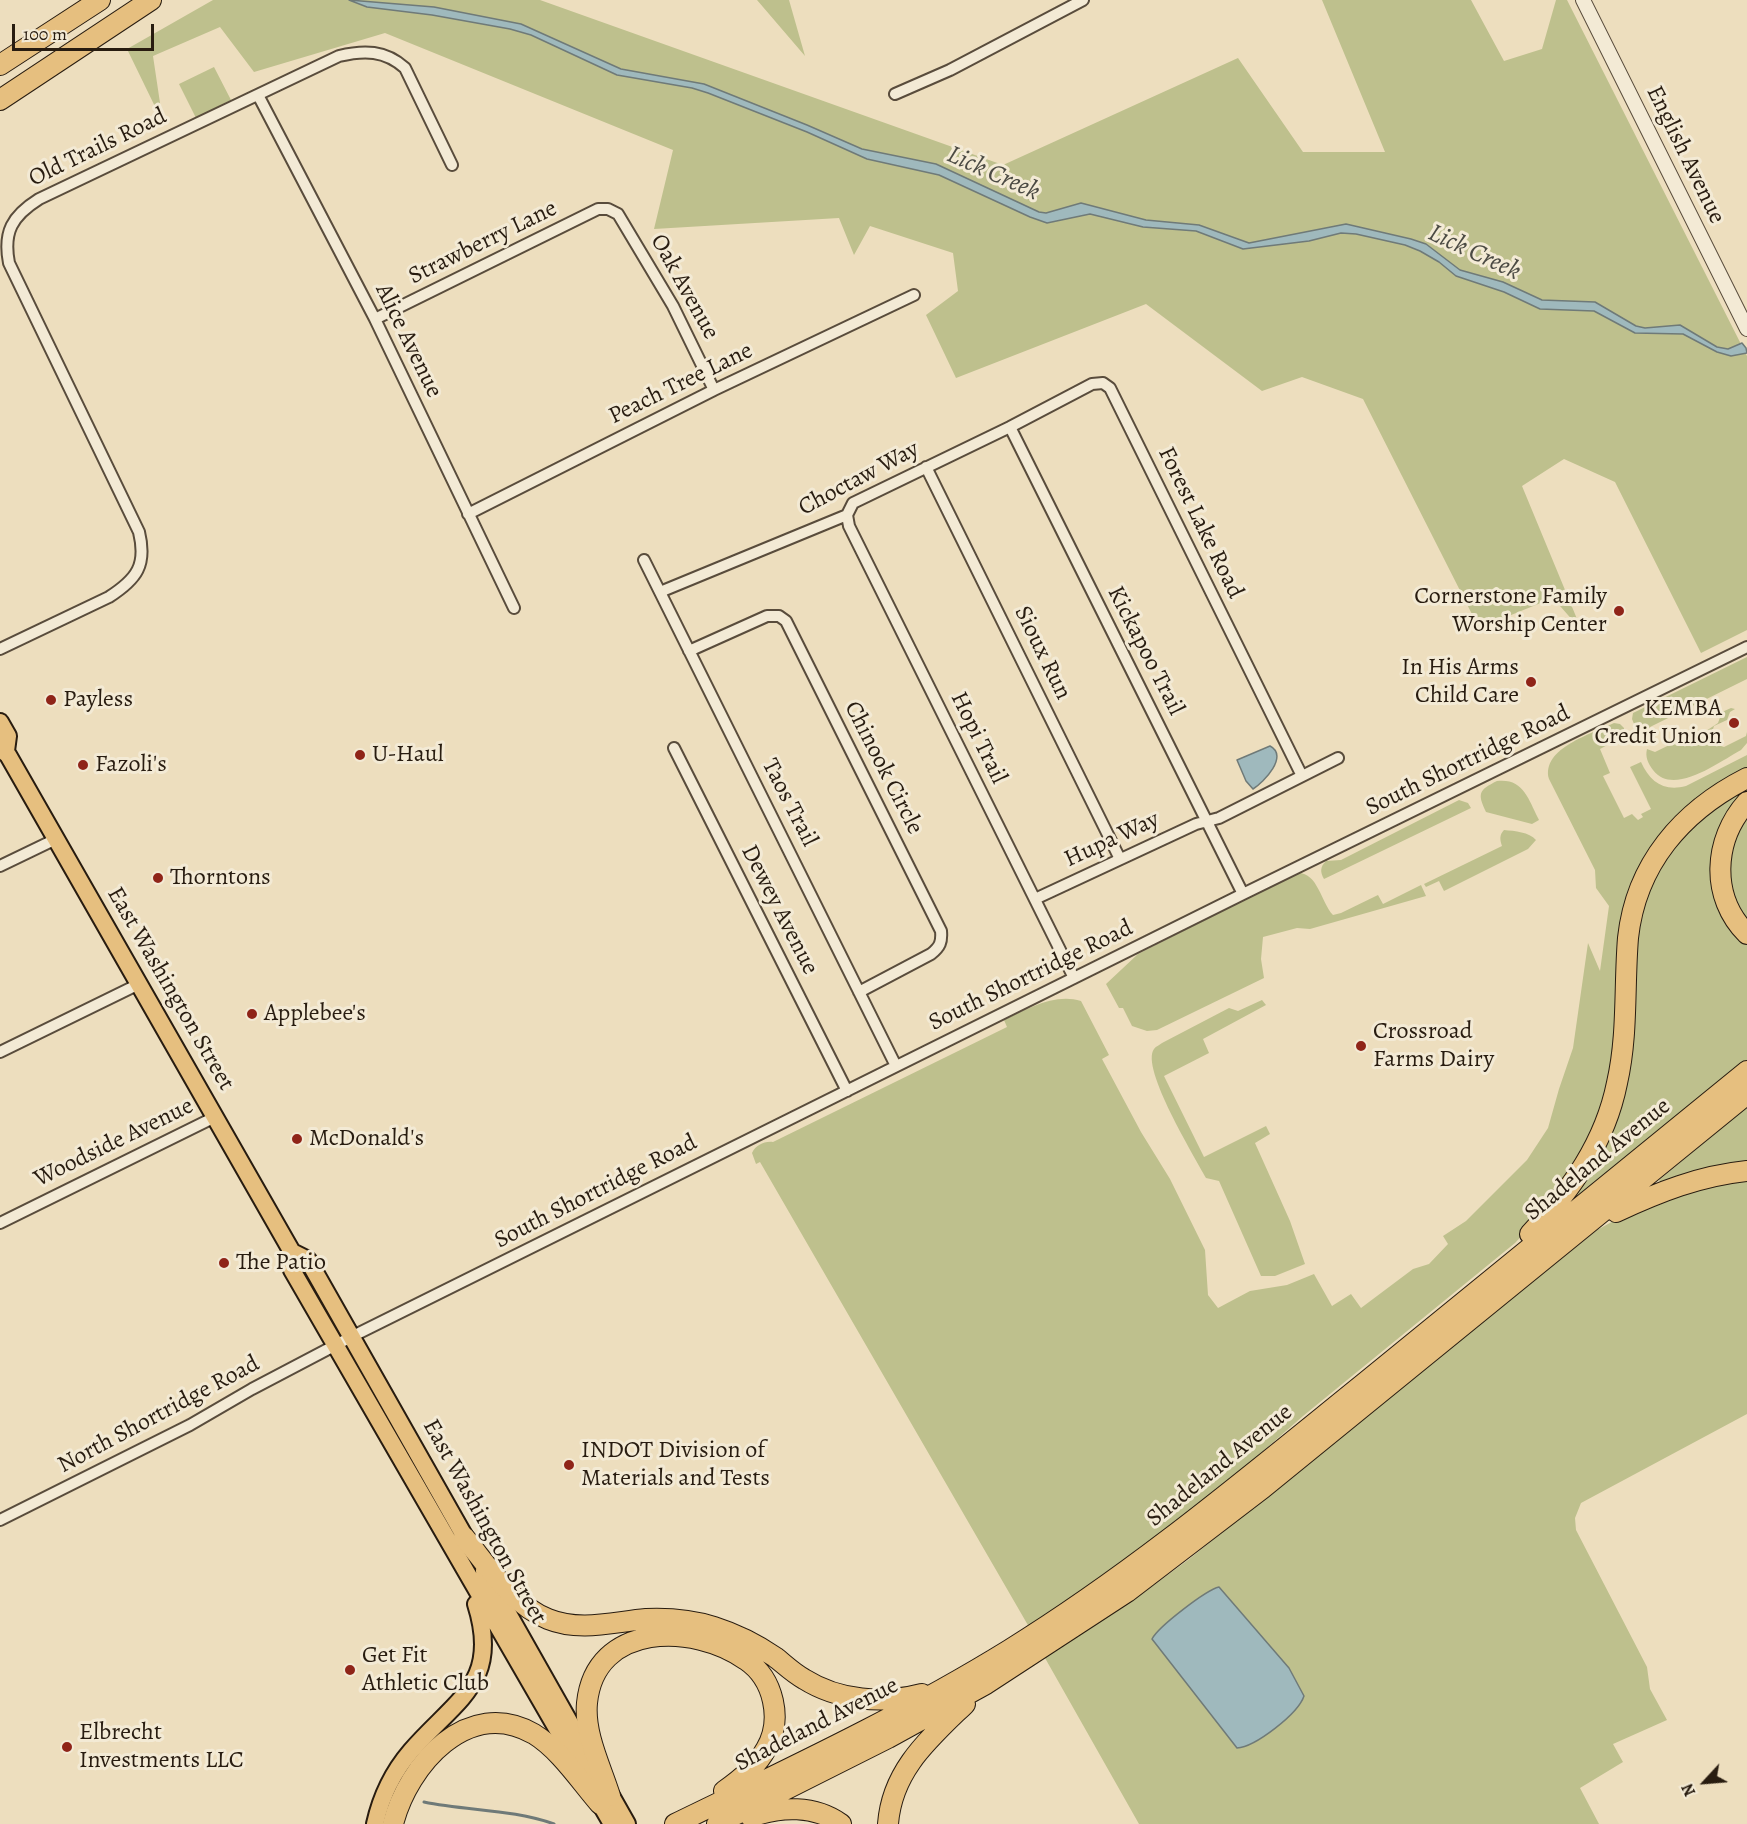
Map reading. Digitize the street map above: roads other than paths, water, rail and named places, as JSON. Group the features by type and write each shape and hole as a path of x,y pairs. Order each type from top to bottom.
{"highway":[{"path":"0,65 100,0"},
{"path":"0,100 151,0"},
{"path":"1483,1286 1565,1196 1586,1163 1602,1131 1616,1089 1623,1051 1630,925 1636,899 1650,867 1669,838 1692,813 1720,792 1747,778"},
{"path":"1747,802 1735,816 1727,832 1719,871 1725,900 1747,934"},
{"name":"Shadeland Avenue","path":"674,1824 850,1739 950,1684 1010,1649 1165,1543 1233,1491 1747,1071"},
{"name":"Shadeland Avenue","path":"717,1824 888,1738 986,1684 1112,1603 1201,1537 1747,1094"},
{"path":"1591,1222 1673,1186 1706,1177 1747,1171"},
{"path":"464,1537 518,1601 537,1614 558,1623 588,1626 666,1619 705,1624 753,1643 808,1682 832,1693 859,1699 880,1700 907,1697 950,1684"},
{"path":"605,1800 590,1736 586,1706 594,1677 604,1660 627,1643 656,1637 682,1637 699,1640 734,1652 749,1661 760,1672 770,1691 775,1716 769,1744 760,1759 737,1781 674,1824"},
{"path":"888,1824 895,1789 909,1762 939,1729 986,1684"},
{"path":"393,1824 400,1802 426,1760 464,1730 489,1722 513,1725 540,1738 605,1800"},
{"path":"731,1824 763,1813 786,1809 814,1811 841,1824"}],"main road":[{"name":"East Washington Street","path":"0,722 8,736 3,749 292,1252 292,1270 468,1577 621,1823"},
{"name":"East Washington Street","path":"292,1252 308,1260 464,1537 605,1800"},
{"path":"375,1824 384,1794 399,1767 418,1743 464,1697 474,1683 480,1666 483,1646 482,1624 468,1577"}],"street":[{"path":"895,94 950,70 1083,0"},
{"name":"English Avenue","path":"1587,1 1747,329"},
{"name":"Old Trails Road","path":"0,649 109,597 123,588 139,568 143,548 139,532 9,263 7,241 12,224 22,212 39,199 339,56 355,52 376,52 395,59 405,68 452,165"},
{"name":"Alice Avenue","path":"258,95 375,319 514,608"},
{"name":"Strawberry Lane","path":"375,319 598,209 610,210"},
{"name":"Oak Avenue","path":"610,210 618,214 673,306 714,390"},
{"name":"Peach Tree Lane","path":"468,514 714,390 914,295"},
{"name":"Forest Lake Road","path":"1010,427 1092,384 1103,383 1110,388 1302,776"},
{"name":"Choctaw Way","path":"660,592 847,515 850,507 856,501 1010,427"},
{"name":"Kickapoo Trail","path":"1010,427 1243,894"},
{"name":"Sioux Run","path":"926,467 1120,859"},
{"name":"Hopi Trail","path":"847,515 849,526 1074,978"},
{"name":"Taos Trail","path":"644,560 896,1065"},
{"name":"Chinook Circle","path":"689,651 767,616 779,616 786,621 941,931 942,940 939,948 860,992"},
{"name":"South Shortridge Road","path":"336,1345 896,1065 1747,647"},
{"name":"Dewey Avenue","path":"674,748 847,1091"},
{"path":"1207,821 1219,818 1338,758"},
{"name":"Hupa Way","path":"1035,899 1196,824 1207,821"},
{"path":"0,866 56,839"},
{"path":"0,1052 139,984"},
{"name":"Woodside Avenue","path":"0,1223 215,1117"},
{"name":"North Shortridge Road","path":"0,1520 208,1416 252,1389 336,1345"}],"water":[{"name":"Lick Creek","path":"349,0 434,7 521,24 621,69 704,84 862,149 936,164 1039,212 1046,213 1081,203 1146,220 1199,225 1249,243 1346,224 1426,244 1460,270 1503,282 1542,300 1595,302 1636,326 1645,328 1680,325 1717,347 1728,349 1742,343 1747,353 1731,356 1717,352 1683,334 1635,333 1594,311 1540,309 1504,292 1456,276 1439,262 1420,251 1405,245 1356,234 1341,233 1309,241 1243,249 1196,231 1143,227 1090,214 1047,223 939,175 867,159 807,132 708,93 692,88 617,75 531,35 432,15 367,7"},
{"path":"1270,746 1275,750 1276,762 1263,781 1253,789 1246,781 1237,760"},
{"path":"1219,1587 1289,1668 1304,1696 1294,1712 1265,1736 1237,1748 1152,1639 1163,1626 1183,1610"}],"waterway":[{"path":"424,1802 506,1813 554,1824"}],"place":[{"name":"Cornerstone Family Worship Center","path":"1619,611"},
{"name":"In His Arms Child Care","path":"1531,682"},
{"name":"Payless","path":"51,700"},
{"name":"KEMBA Credit Union","path":"1734,723"},
{"name":"U-Haul","path":"360,755"},
{"name":"Fazoli's","path":"83,765"},
{"name":"Thorntons","path":"158,878"},
{"name":"Applebee's","path":"252,1014"},
{"name":"Crossroad Farms Dairy","path":"1361,1046"},
{"name":"McDonald's","path":"297,1139"},
{"name":"The Patio","path":"224,1263"},
{"name":"INDOT Division of Materials and Tests","path":"569,1465"},
{"name":"Get Fit Athletic Club","path":"350,1670"},
{"name":"Elbrecht Investments LLC","path":"67,1747"}]}
